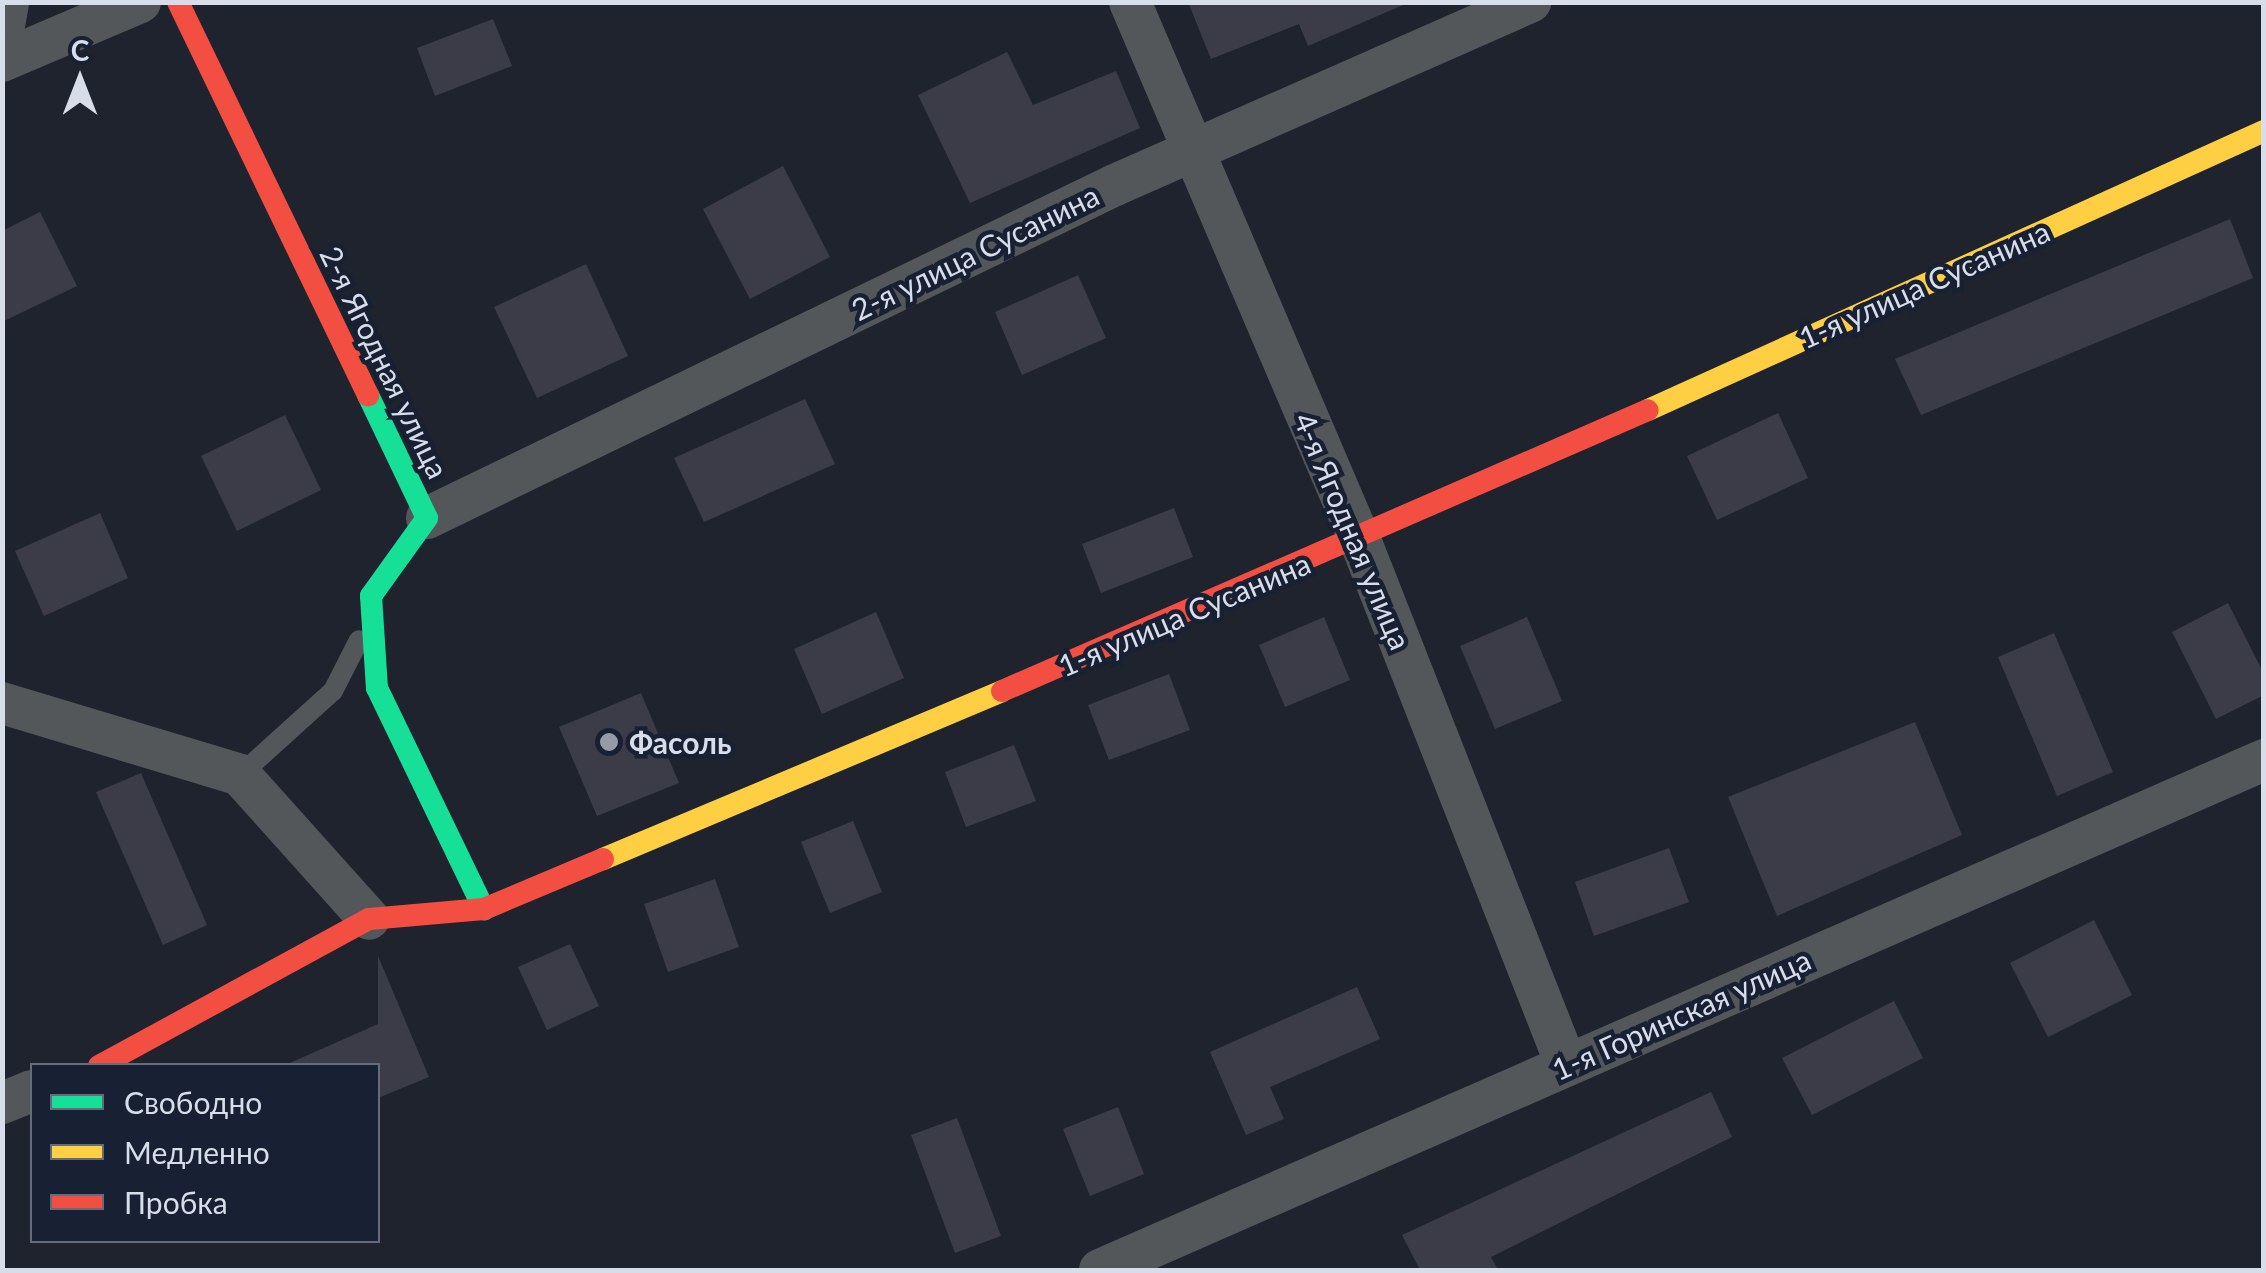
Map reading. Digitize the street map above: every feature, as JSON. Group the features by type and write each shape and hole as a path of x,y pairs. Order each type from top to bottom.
{"street":[{"path":"2,36 8,2"},
{"path":"2,62 140,2"},
{"name":"2-я Ягодная улица","path":"178,2 427,518 370,596"},
{"name":"4-я Ягодная улица","path":"1130,2 1190,154 1360,540 1566,1064"},
{"name":"2-я улица Сусанина","path":"427,518 1190,154 1530,2"},
{"name":"1-я улица Сусанина","path":"105,1063 369,919 484,909 1360,540 2264,131"},
{"path":"370,596 377,688 484,909"},
{"path":"2,703 240,775 369,919"},
{"name":"1-я Горинская улица","path":"1100,1270 2264,760"},
{"path":"2,1102 30,1093"}],"lane":[{"path":"240,775 333,691 370,596"}],"building":[{"path":"1188,2 1410,2 1308,46 1299,24 1211,59"},
{"path":"493,19 512,66 435,96 417,48"},
{"path":"1007,52 1033,105 1116,71 1140,128 970,203 918,95"},
{"path":"783,166 830,257 750,299 703,209"},
{"path":"40,212 77,286 2,322 2,231"},
{"path":"2230,219 2253,278 1921,415 1895,359"},
{"path":"586,264 628,356 537,398 494,307"},
{"path":"1078,275 1106,338 1022,375 995,312"},
{"path":"805,399 835,464 704,522 674,458"},
{"path":"1778,413 1808,478 1717,520 1687,456"},
{"path":"285,415 321,490 237,531 201,456"},
{"path":"1174,508 1193,557 1101,593 1082,544"},
{"path":"100,513 128,578 44,616 15,551"},
{"path":"2228,603 2264,674 2264,695 2216,719 2172,632"},
{"path":"876,612 904,678 822,714 794,649"},
{"path":"1324,617 1350,680 1285,707 1259,645"},
{"path":"1527,617 1562,701 1495,729 1460,646"},
{"path":"2054,633 2113,772 2057,796 1998,657"},
{"path":"1169,674 1190,730 1109,760 1088,705"},
{"path":"641,693 679,783 597,816 559,727"},
{"path":"1915,722 1962,835 1777,916 1728,797"},
{"path":"1014,745 1036,801 966,827 945,772"},
{"path":"141,773 207,925 163,945 96,792"},
{"path":"853,821 882,892 830,913 801,842"},
{"path":"1669,848 1689,902 1594,936 1575,882"},
{"path":"715,879 739,947 668,972 644,904"},
{"path":"2094,920 2132,995 2048,1037 2010,963"},
{"path":"570,944 599,1006 547,1030 518,967"},
{"path":"378,956 429,1077 380,1097 380,1063 290,1063 378,1024"},
{"path":"1357,987 1380,1039 1270,1087 1284,1119 1246,1135 1210,1052"},
{"path":"1894,1001 1923,1058 1812,1115 1782,1058"},
{"path":"1711,1092 1732,1137 1491,1257 1498,1270 1420,1270 1402,1235"},
{"path":"1118,1107 1144,1174 1090,1196 1063,1129"},
{"path":"957,1118 1001,1236 955,1253 911,1135"}],"traffic: fast":[{"path":"368,395 427,518 371,596 377,688 484,909"}],"traffic: slow":[{"path":"1648,410 2264,131"},
{"path":"603,859 1002,691"}],"traffic: jam":[{"path":"178,2 368,395"},
{"path":"1002,691 1648,410"},
{"path":"105,1063 369,919 484,909 603,859"}],"place":[{"name":"Фасоль","path":"609,742"}]}
